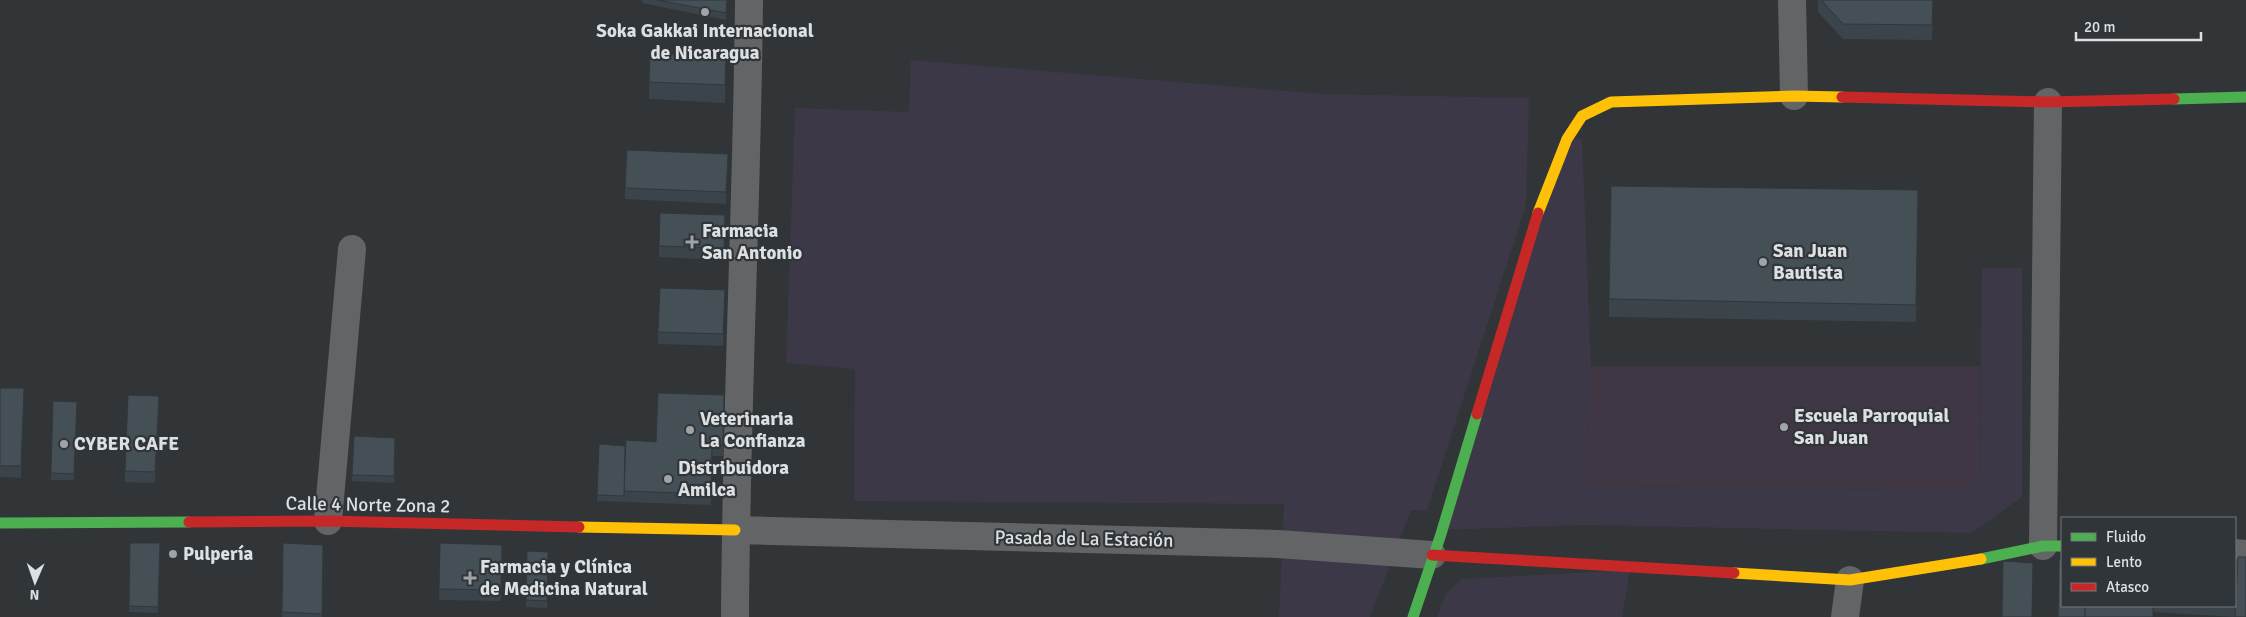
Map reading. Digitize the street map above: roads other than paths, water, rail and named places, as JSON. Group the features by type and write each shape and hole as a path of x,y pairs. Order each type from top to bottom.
{"street":[{"path":"734,617 749,0"},
{"path":"1792,0 1794,96"},
{"path":"1412,617 1432,555 1441,534 1540,205 1567,139 1582,116 1611,102 1794,96 2048,102 2246,97"},
{"path":"1432,555 1850,580 1969,562 2052,546 2048,102"},
{"path":"328,521 352,249"},
{"name":"Calle 4 Norte Zona 2","path":"0,523 328,521 735,530"},
{"name":"Pasada de La Estación","path":"735,530 1278,544 1432,555"},
{"path":"1845,617 1850,580"}],"place":[{"name":"Soka Gakkai Internacional de Nicaragua","path":"705,12"},
{"name":"Farmacia San Antonio","path":"692,242"},
{"name":"San Juan Bautista","path":"1763,262"},
{"name":"Escuela Parroquial San Juan","path":"1784,427"},
{"name":"Veterinaria La Confianza","path":"690,430"},
{"name":"CYBER CAFE","path":"64,444"},
{"name":"Distribuidora Amilca","path":"668,479"},
{"name":"Pulpería","path":"173,554"},
{"name":"Farmacia y Clínica de Medicina Natural","path":"470,578"}]}
